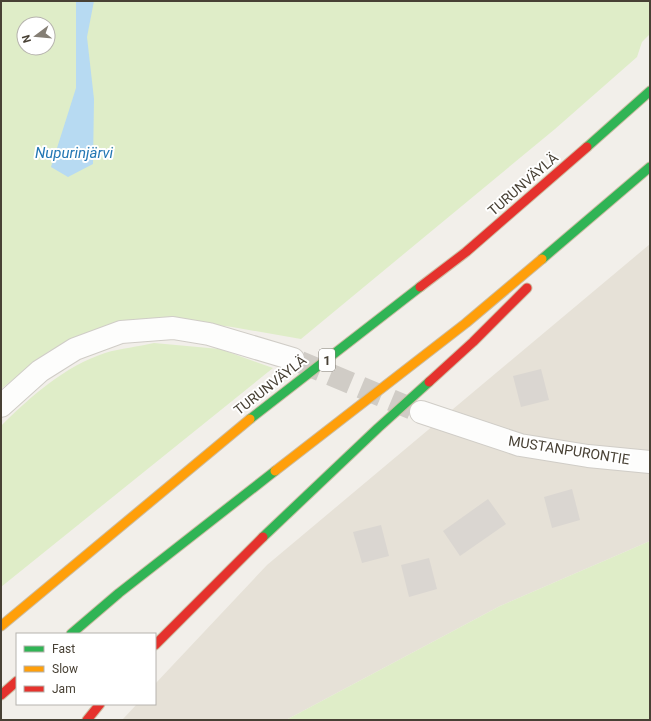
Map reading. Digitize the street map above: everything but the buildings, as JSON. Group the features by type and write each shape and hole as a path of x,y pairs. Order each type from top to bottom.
{"highway":[{"name":"TURUNVÄYLÄ","path":"1,626 243,424 466,252 650,91"},
{"path":"73,633 125,588 466,323 650,167"},
{"path":"558,258 643,173"},
{"path":"156,644 281,519 473,342 536,280"},
{"path":"1,695 16,682"},
{"path":"86,720 99,705"}],"street":[{"path":"1,406 40,371 75,349 121,332 173,328 209,334 294,359"},
{"name":"MUSTANPURONTIE","path":"421,412 520,445 588,456 650,462"}],"shaded area":[{"path":"650,244 650,541 500,606 286,720 122,720 136,705 156,705 156,683 267,565"}],"green space":[{"path":"1,1 650,1 650,34 642,42 637,57 555,129 301,339 232,327 166,318 106,327 49,351 1,389"},
{"path":"154,343 220,349 273,368 1,587 1,426 36,394 62,374 76,366 105,353"},
{"path":"650,541 650,720 286,720 500,606"}],"water":[{"name":"Nupurinjärvi","path":"76,1 94,1 87,37 94,99 93,164 68,177 51,167 76,88"}],"tunnel":[{"path":"300,362 420,412"}],"traffic: fast":[{"path":"587,147 650,91"},
{"path":"542,259 650,167"},
{"path":"250,419 420,287"},
{"path":"263,537 429,382"},
{"path":"72,633 119,593 275,471"}],"traffic: slow":[{"path":"275,471 466,323 542,259"},
{"path":"1,626 250,419"}],"traffic: jam":[{"path":"420,287 466,252 587,147"},
{"path":"429,382 473,342 527,288"},
{"path":"156,644 263,537"},
{"path":"1,695 16,682"},
{"path":"87,720 99,705"}]}
